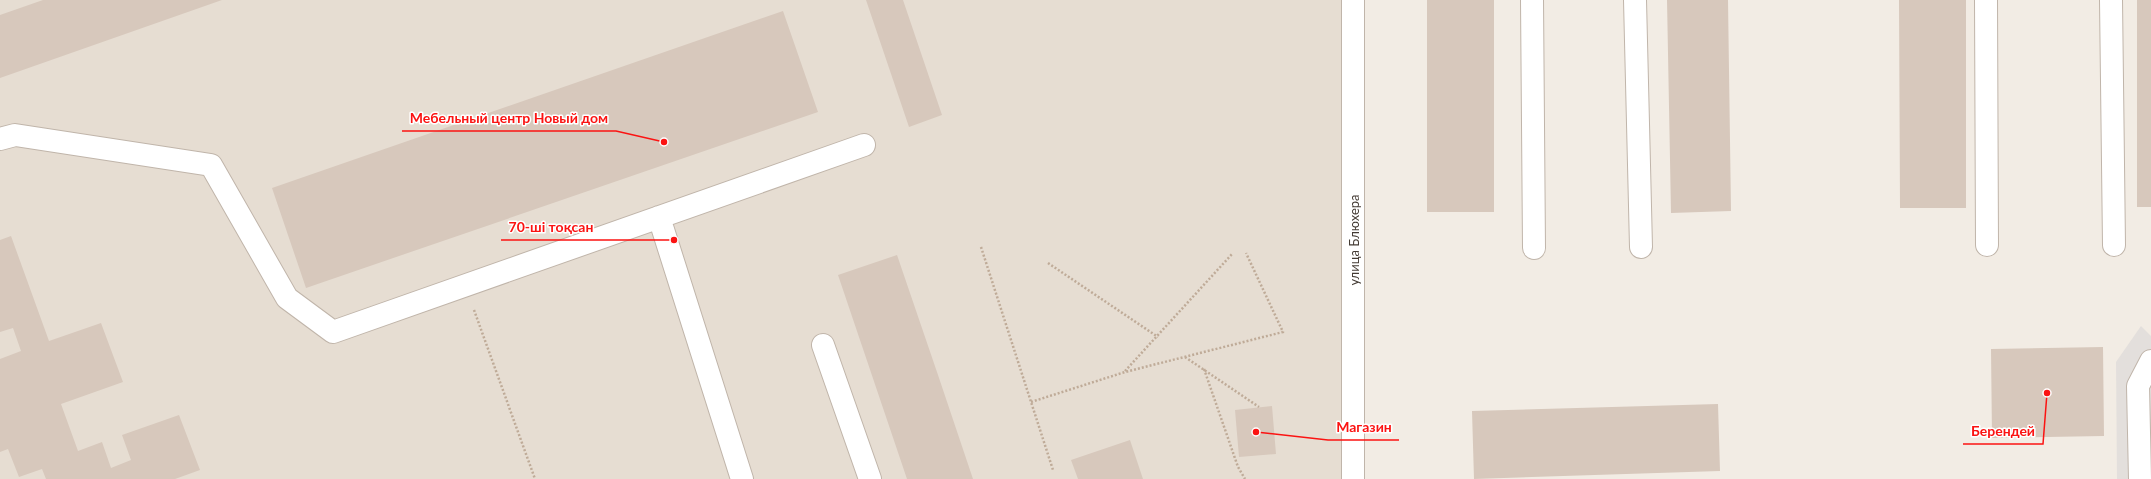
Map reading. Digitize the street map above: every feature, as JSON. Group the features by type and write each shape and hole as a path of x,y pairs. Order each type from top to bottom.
{"street":[{"name":"улица Блюхера","path":"1353,479 1354,0"},
{"path":"1532,0 1534,248"},
{"path":"1635,0 1641,247"},
{"path":"1986,0 1987,245"},
{"path":"2111,0 2114,245"},
{"path":"0,139 15,135 211,165 287,298 333,332 864,145"},
{"path":"659,217 742,479"},
{"path":"823,345 870,479"},
{"path":"2140,479 2138,386 2151,361"}],"path":[{"path":"981,247 1054,470"},
{"path":"1031,402 1125,372 1283,332 1246,253"},
{"path":"1125,372 1234,254"},
{"path":"1048,263 1158,337"},
{"path":"465,286 535,479"},
{"path":"1185,357 1259,407"},
{"path":"1204,369 1238,467 1245,479"}],"shaded area":[{"path":"0,0 1350,0 1347,479 0,479"},
{"path":"2141,326 2151,336 2151,479 2117,479 2116,362"}],"building":[{"path":"43,0 222,0 0,78 0,15"},
{"path":"866,0 903,0 942,115 909,127"},
{"path":"1427,0 1494,0 1494,212 1427,212"},
{"path":"1667,0 1728,0 1731,211 1671,213"},
{"path":"1899,0 1966,0 1966,208 1900,208"},
{"path":"2137,0 2151,0 2151,207 2137,207"},
{"path":"783,11 818,112 306,288 272,188"},
{"path":"11,236 49,341 101,323 123,382 61,404 78,451 102,442 111,468 131,460 122,435 179,415 200,470 175,479 46,479 42,469 19,477 8,449 0,452 0,359 21,351 13,328 0,332 0,240"},
{"path":"897,255 973,479 907,479 838,275"},
{"path":"2103,347 2104,436 1992,438 1991,349"},
{"path":"1718,404 1720,471 1474,479 1472,411"},
{"path":"1272,406 1276,454 1239,457 1235,410"},
{"path":"1130,440 1143,479 1078,479 1071,460"}],"place":[{"name":"Мебельный центр Новый дом","path":"664,142"},
{"name":"70-ші тоқсан","path":"674,240"},
{"name":"Берендей","path":"2047,393"},
{"name":"Магазин","path":"1256,432"}]}
